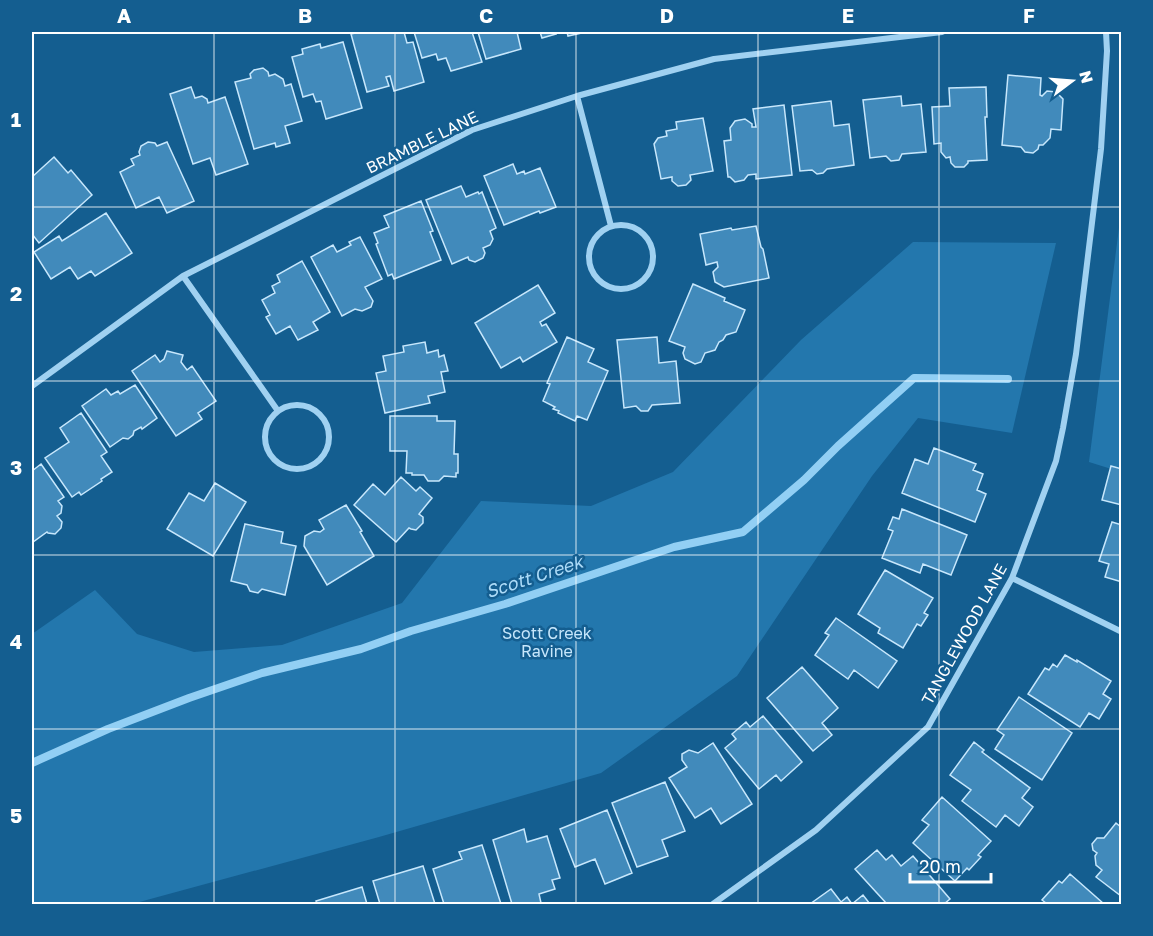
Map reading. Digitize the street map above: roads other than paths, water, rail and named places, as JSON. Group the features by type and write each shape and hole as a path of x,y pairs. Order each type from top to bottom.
{"street":[{"name":"BRAMBLE LANE","path":"32,386 183,276 472,130 576,96 714,59 942,32"},
{"name":"TANGLEWOOD LANE","path":"713,904 816,830 928,727 1012,578 1056,462 1076,354 1101,150 1107,51 1106,32"},
{"path":"576,96 611,226"},
{"path":"628,225 638,229 647,237 652,247 652,267 639,284 630,288 620,290 600,283 589,266 588,254 591,243 597,234 611,226 628,225"},
{"path":"183,276 278,411"},
{"path":"293,404 304,405 314,409 323,417 328,426 328,447 316,464 296,470 277,462 270,455 265,445 264,434 267,423 278,411 282,407 293,404"},
{"path":"1012,578 1122,632"}],"waterway":[{"name":"Scott Creek","path":"32,763 108,729 262,673 361,649 411,631 505,604 674,547 743,532 804,480 838,446 914,378 1008,379"}],"park label":[{"name":"Scott Creek Ravine","path":"547,642"}]}
